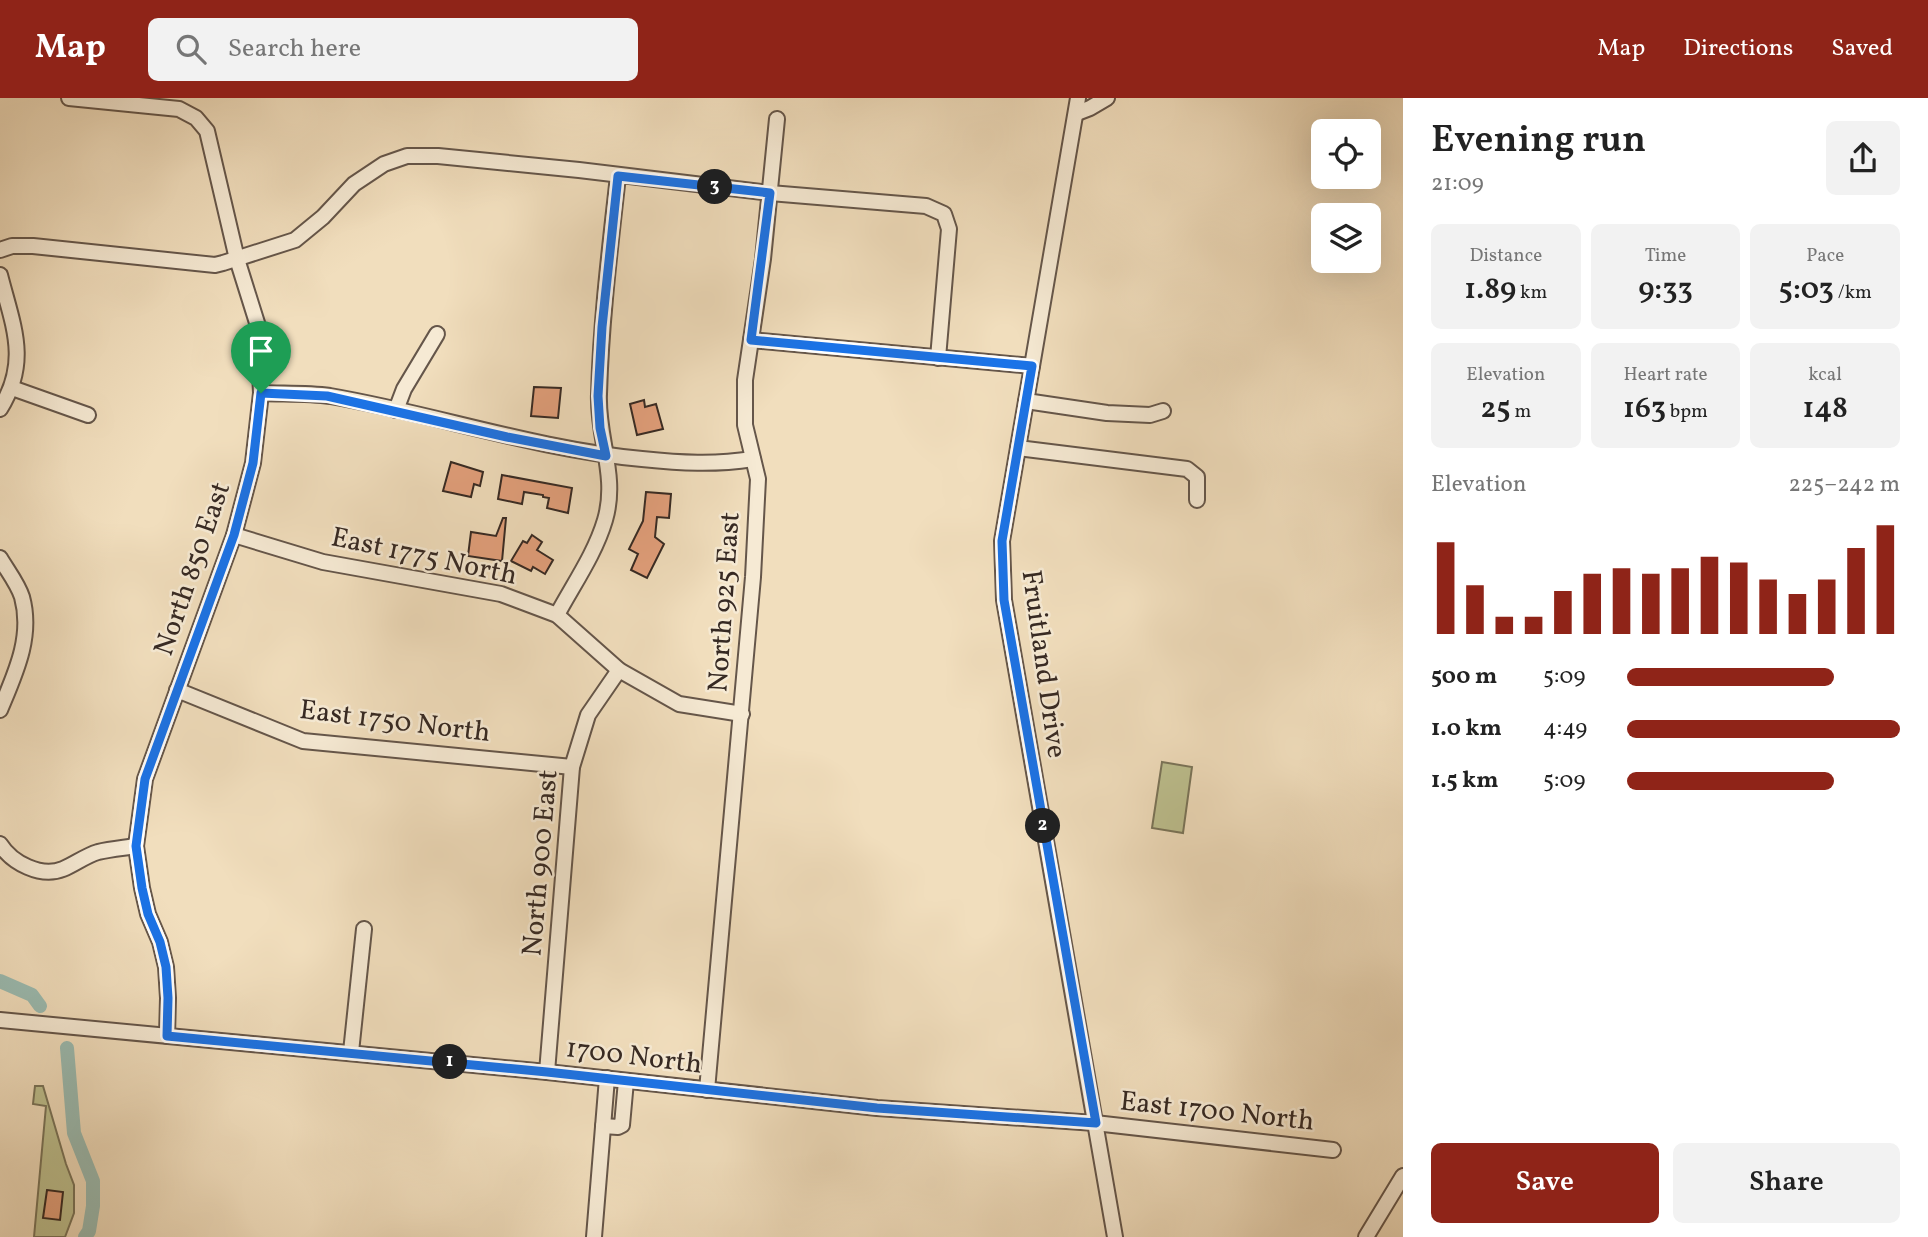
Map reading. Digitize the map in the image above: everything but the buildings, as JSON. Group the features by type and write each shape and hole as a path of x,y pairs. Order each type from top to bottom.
{"street":[{"name":"North 850 East","path":"69,98 179,109 196,118 208,131 237,259 258,326 261,393 253,463 234,535 145,779 136,846 148,914 160,942 166,967 167,1036"},
{"path":"1077,105 1090,108 1107,98"},
{"name":"Fruitland Drive","path":"1077,105 1002,541 1004,600 1115,1237"},
{"name":"North 925 East","path":"707,1090 753,577 758,479 745,425 745,380 777,119"},
{"path":"0,250 12,246 33,246 215,265 295,240 323,217 354,184 384,164 407,156 438,156 770,193 926,206 944,214 949,229 938,358"},
{"path":"556,615 591,552 605,520 610,480 600,428 598,396 602,327 618,176"},
{"path":"0,275 17,351 17,369 12,388 0,409"},
{"path":"396,410 404,389 437,334"},
{"path":"751,340 1032,366"},
{"path":"12,388 88,415"},
{"path":"261,393 327,396 507,437 606,456 707,464 753,459"},
{"path":"1026,401 1107,414 1150,415 1163,411"},
{"path":"1017,448 1187,469 1197,477 1197,500"},
{"name":"East 1775 North","path":"234,535 323,562 501,594 556,615 619,670 679,704 742,714"},
{"path":"0,558 21,595 25,618 24,639 18,665 0,710"},
{"name":"North 900 East","path":"547,1072 572,767 588,715 619,670"},
{"name":"East 1750 North","path":"177,690 303,741 572,767"},
{"path":"0,844 17,862 46,872 60,871 95,853 136,846"},
{"path":"351,1052 364,929"},
{"name":"1700 North","path":"0,1020 351,1052 877,1108 1096,1123"},
{"path":"594,1237 607,1079"},
{"path":"603,1126 622,1125 626,1081"},
{"name":"East 1700 North","path":"1096,1123 1333,1150"},
{"path":"1366,1237 1403,1176"}],"green space":[{"path":"1162,762 1192,767 1183,833 1152,828"},
{"path":"35,1086 43,1086 74,1185 74,1213 65,1237 34,1237 46,1106 33,1104"}],"waterway":[{"path":"0,981 32,995 40,1006"},
{"path":"67,1048 74,1133 93,1181 93,1206 89,1231 85,1237"}],"route":[{"path":"618,176 770,193 751,340 1032,366 1002,541 1004,600 1096,1123 877,1108 351,1052 167,1036 166,967 160,942 148,914 136,846 145,779 234,535 253,463 261,393 327,396 507,437 606,456 600,428 598,396 602,327 618,176"}]}
